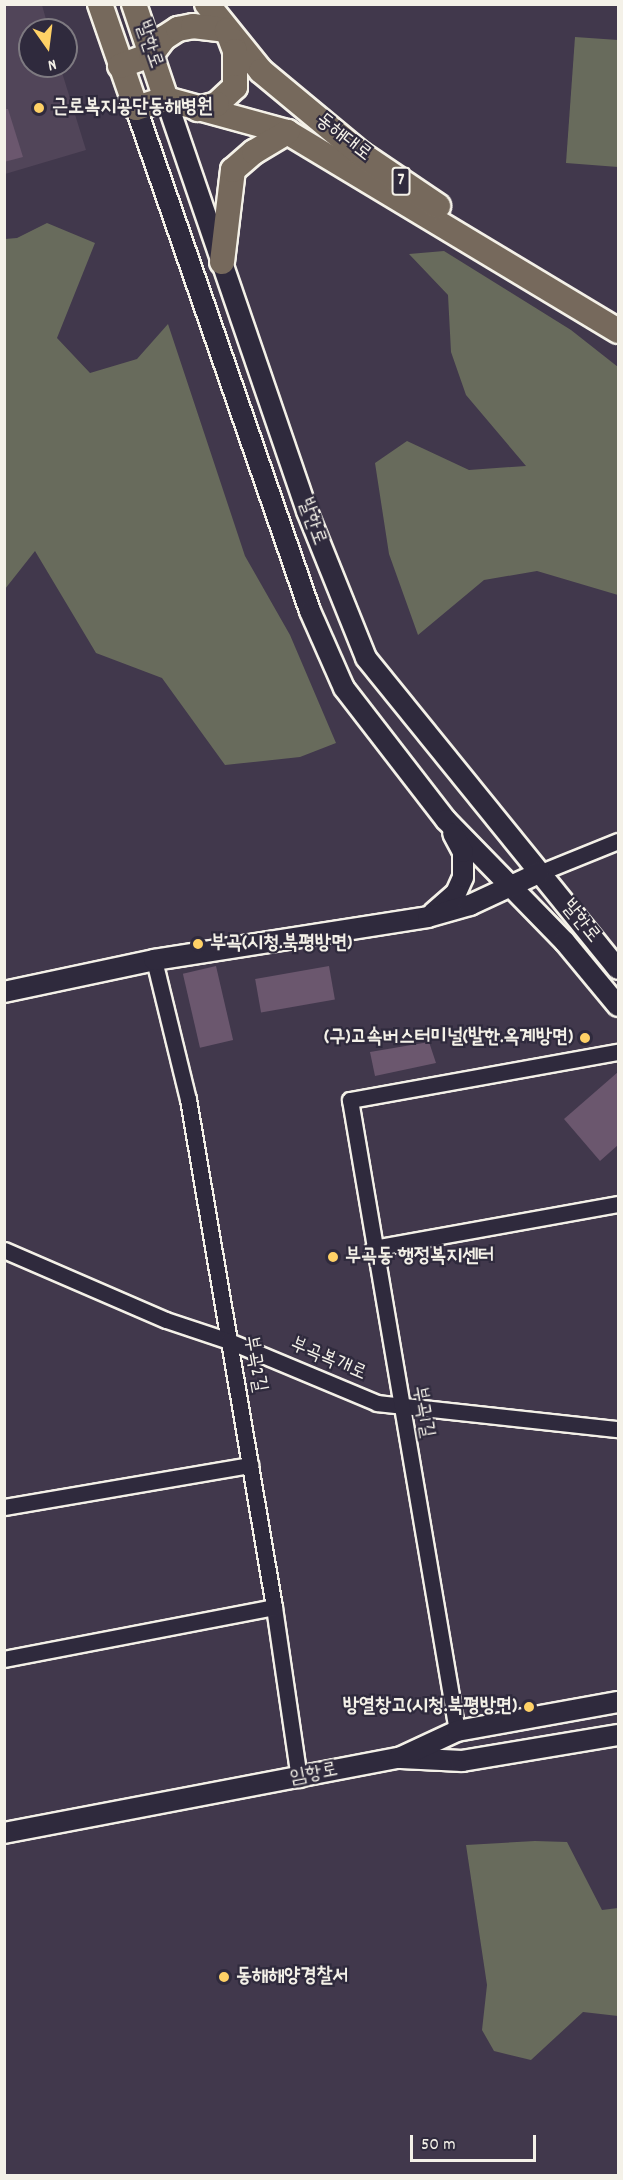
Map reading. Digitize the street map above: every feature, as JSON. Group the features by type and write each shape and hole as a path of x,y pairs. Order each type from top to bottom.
{"main road":[{"path":"100,4 120,66 136,108 166,99 198,109 217,105 235,87 235,51 227,30 193,26 178,29 164,38 151,55 120,66"},
{"name":"발한로","path":"134,4 166,99"},
{"name":"동해대로","path":"207,4 261,71 362,154 618,330"},
{"name":"동해대로","path":"198,109 287,132 618,330"},
{"path":"222,262 233,170 254,152 287,132"}],"street":[{"name":"발한로","path":"166,99 307,511 366,658 618,969"},
{"name":"발한로","path":"136,108 326,650 344,688 367,721 446,820 565,942 618,1006"},
{"path":"428,917 456,893 463,877 463,852 446,820"},
{"path":"4,992 154,960 428,917 470,904 508,884 618,841"},
{"name":"부곡2길","path":"154,960 188,1099 274,1607 299,1779"},
{"name":"부곡1길","path":"457,1731 373,1248 350,1100 618,1053"},
{"path":"373,1248 618,1204"},
{"name":"부곡복개로","path":"4,1250 166,1320 229,1341 377,1403 618,1429"},
{"path":"4,1507 250,1465"},
{"path":"4,1659 274,1607"},
{"name":"임항로","path":"4,1833 299,1779 399,1758 457,1731 618,1702"},
{"path":"399,1758 462,1761 618,1734"}],"shaded area":[{"name":"근로복지공단동해병원","path":"5,5 42,5 46,18 18,18 18,78 64,78 86,150 5,174"}],"green space":[{"path":"575,37 618,40 618,167 566,163"},
{"path":"47,223 95,243 57,338 90,373 137,359 168,324 245,556 290,635 336,743 300,757 225,765 162,678 96,653 35,551 5,589 5,239 17,238"},
{"path":"444,251 571,330 618,367 618,595 537,571 484,580 418,635 389,554 375,463 407,441 469,470 526,466 466,395 451,352 448,295 409,254"},
{"path":"535,1841 567,1842 602,1910 618,1908 618,2016 583,2012 531,2060 494,2051 482,2030 487,1985 466,1845"}],"building":[{"path":"4,109 8,109 23,157 4,162"},
{"path":"216,966 233,1040 200,1048 183,974"},
{"path":"329,966 335,999 261,1013 255,979"},
{"path":"429,1042 436,1063 375,1076 370,1052"},
{"path":"618,1072 618,1145 600,1161 564,1119"}],"place":[{"name":"근로복지공단동해병원","path":"39,108"},
{"name":"부곡(시청.북평방면)","path":"198,944"},
{"name":"(구)고속버스터미널(발한.옥계방면)","path":"585,1038"},
{"name":"부곡동 행정복지센터","path":"333,1257"},
{"name":"방열창고(시청.북평방면)","path":"529,1707"},
{"name":"동해해양경찰서","path":"224,1977"}]}
